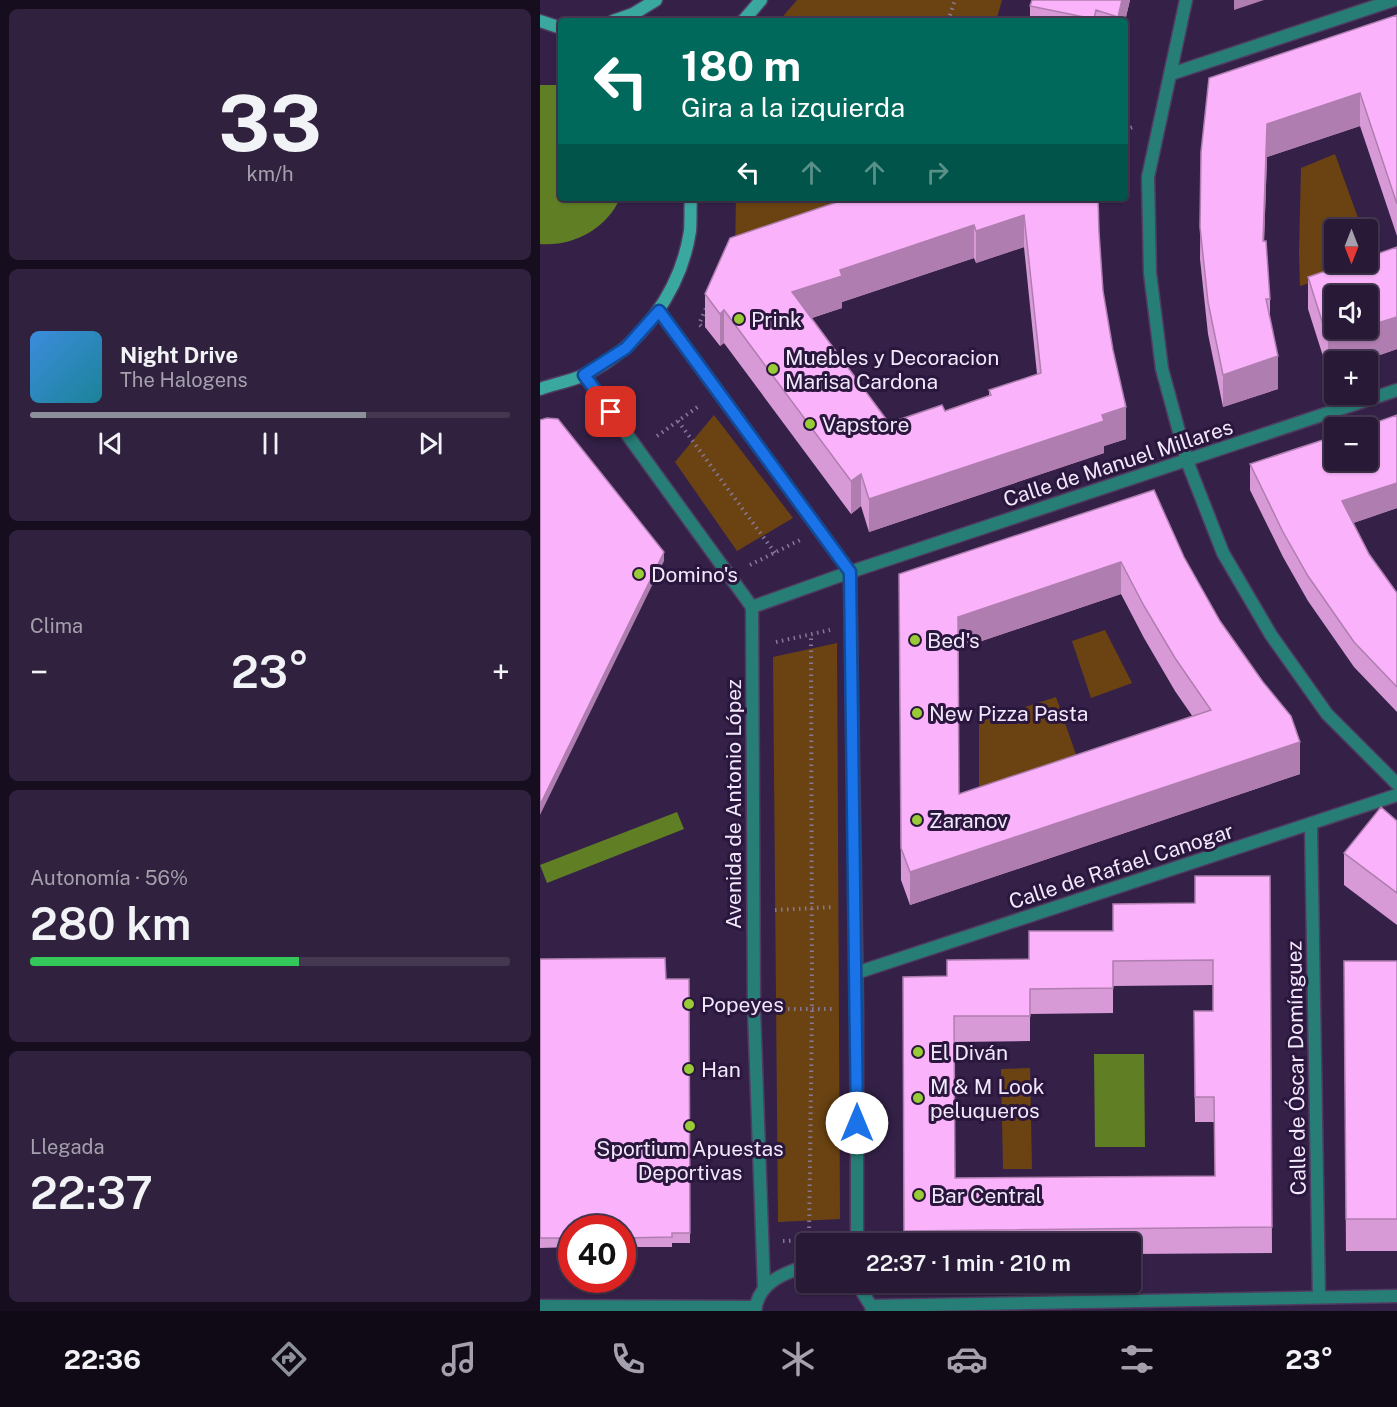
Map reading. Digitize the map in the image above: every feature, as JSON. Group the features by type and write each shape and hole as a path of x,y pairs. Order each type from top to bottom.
{"main road":[{"path":"622,18 656,0"},
{"path":"746,18 761,0"},
{"path":"540,21 558,27"},
{"path":"540,389 584,375 626,348 659,311 679,273 690,230 691,201"}],"street":[{"path":"1186,0 1148,177 1150,273 1162,369 1187,461 1222,552 1271,635 1327,714 1397,784"},
{"path":"1170,74 1394,0"},
{"path":"659,311 850,572 857,1009 857,1233"},
{"path":"584,375 752,607"},
{"name":"Calle de Manuel Millares","path":"752,607 850,572 1397,390"},
{"name":"Avenida de Antonio López","path":"752,607 754,1010 764,1288"},
{"name":"Calle de Rafael Canogar","path":"856,973 1397,795"},
{"name":"Calle de Óscar Domínguez","path":"1311,825 1319,1311"},
{"path":"540,1306 755,1309 764,1288 785,1272 796,1269"},
{"path":"863,1293 872,1308 1397,1296"}],"path":[{"path":"949,18 954,0"},
{"path":"705,333 699,324 708,304"},
{"path":"638,450 718,392"},
{"path":"678,421 775,552"},
{"path":"729,576 819,530"},
{"path":"752,647 851,625"},
{"path":"809,1233 812,1009 811,634"},
{"path":"753,911 855,906"},
{"path":"754,1010 857,1009"},
{"path":"761,1241 796,1240"}],"shaded area":[{"path":"797,0 1002,0 997,18 782,18"},
{"path":"540,85 558,85 558,201 618,201 607,219 587,234 564,242 540,244"},
{"path":"1335,154 1358,219 1324,219 1324,273 1341,273 1300,286 1299,254 1301,168"},
{"path":"736,201 887,201 735,252"},
{"path":"714,415 793,518 737,551 675,462"},
{"path":"1105,630 1132,683 1091,698 1072,641"},
{"path":"837,643 840,1219 778,1222 773,657"},
{"path":"1056,697 1080,766 979,791 979,722"},
{"path":"677,812 684,829 547,883 540,865"},
{"path":"1094,1054 1144,1054 1145,1147 1095,1147"},
{"path":"1030,1068 1032,1169 1003,1169 1001,1069"}],"building":[{"path":"1032,0 1122,0 1118,17 1096,10 1094,18 1089,18 1030,6"},
{"path":"1397,15 1397,204 1360,93 1267,124 1263,241 1266,241 1270,299 1266,299 1278,356 1223,375 1208,302 1200,227 1201,152 1209,78"},
{"path":"840,201 1098,201 1103,291 1126,407 1102,415 1104,421 869,499 861,474 851,481 724,310 720,314 705,294 730,238","holes":["1024,215 1041,373 989,390 991,395 945,411 942,405 889,423 792,292 842,276 840,270 974,225 976,231"]},
{"path":"1397,247 1397,317 1378,323 1378,285 1324,285 1324,327 1308,277 1324,272 1378,273 1378,254"},
{"path":"1397,415 1397,483 1342,501 1369,554 1397,593 1397,687 1354,642 1308,576 1283,532 1250,464 1324,440 1324,471 1378,471 1378,422"},
{"path":"558,419 664,552 540,805 540,420"},
{"path":"1154,490 1184,557 1220,621 1263,682 1291,716 1300,742 910,872 901,848 899,574","holes":["1121,562 1175,658 1211,710 959,794 958,617"]},
{"path":"1381,807 1397,821 1397,893 1344,853"},
{"path":"1195,876 1270,876 1272,1227 904,1231 903,977 947,976 947,960 1029,959 1029,931 1113,931 1113,904 1195,903","holes":["1213,960 1213,1011 1194,1011 1195,1097 1214,1097 1215,1176 955,1178 954,1016 1030,1016 1030,989 1113,988 1113,961"]},
{"path":"665,958 666,979 689,979 690,1233 672,1233 672,1237 636,1238 636,1215 558,1215 558,1238 540,1238 540,959"},
{"path":"1344,961 1397,961 1397,1219 1346,1219"}],"place":[{"name":"Prink","path":"739,319"},
{"name":"Muebles y Decoracion Marisa Cardona","path":"773,369"},
{"name":"Vapstore","path":"810,424"},
{"name":"Domino's","path":"639,574"},
{"name":"Bed's","path":"915,640"},
{"name":"New Pizza Pasta","path":"917,713"},
{"name":"Zaranov","path":"917,820"},
{"name":"Popeyes","path":"689,1004"},
{"name":"El Diván","path":"918,1052"},
{"name":"Han","path":"689,1069"},
{"name":"M & M Look peluqueros","path":"918,1098"},
{"name":"Sportium Apuestas Deportivas","path":"690,1126"},
{"name":"Bar Central","path":"919,1195"}],"route":[{"path":"611,412 584,375 626,348 659,311 850,572 857,1123"}]}
